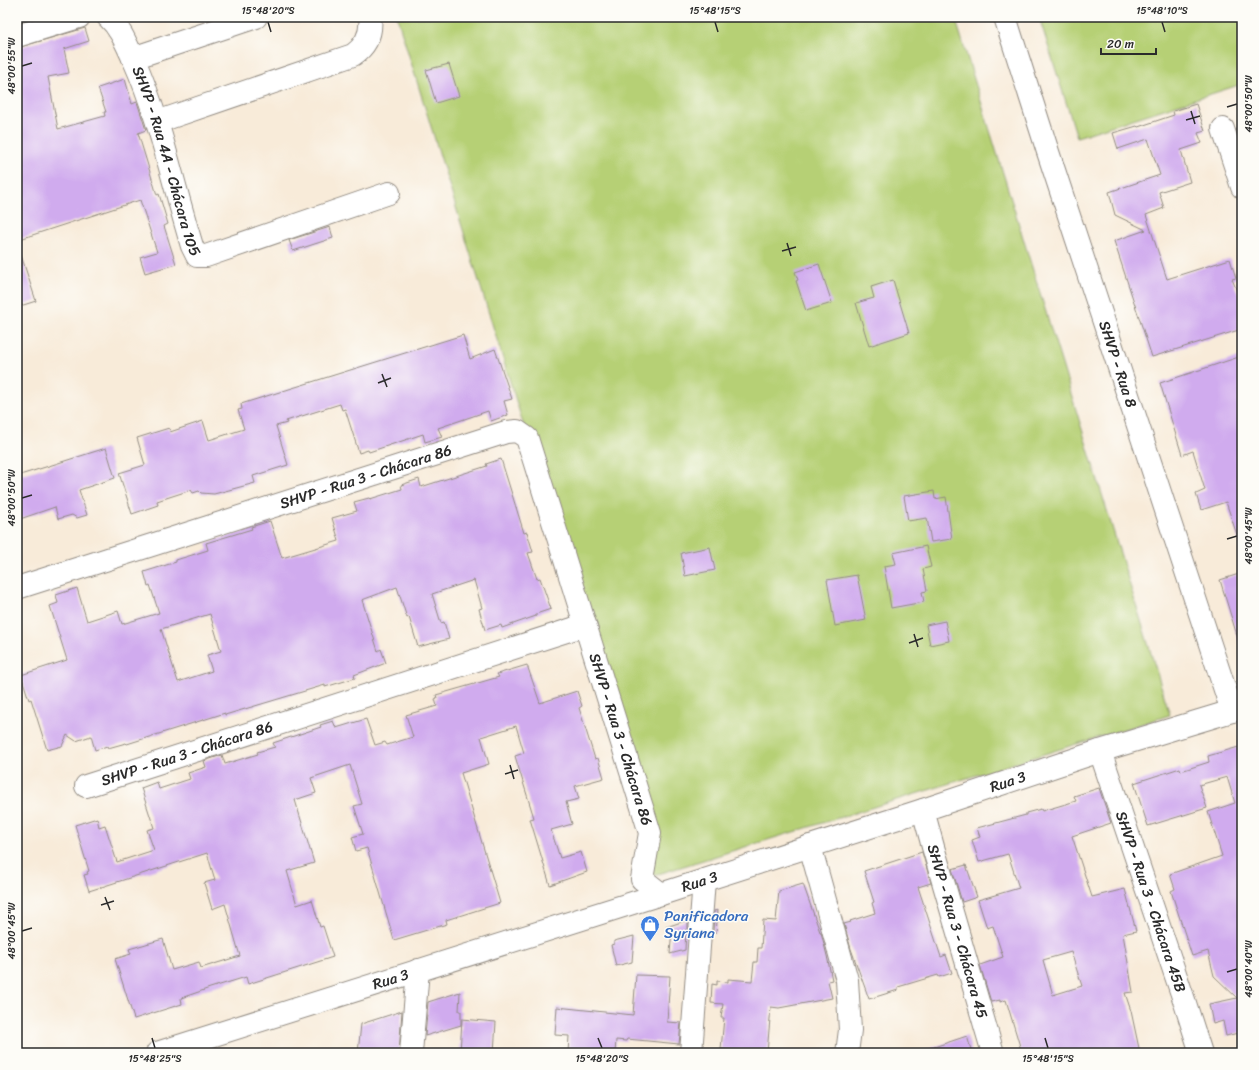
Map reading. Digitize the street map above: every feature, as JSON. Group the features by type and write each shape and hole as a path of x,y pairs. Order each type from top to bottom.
{"street":[{"path":"17,36 78,17"},
{"name":"SHVP - Rua 4A - Chácara 105","path":"108,17 117,27 143,80 157,122 192,246 198,256 206,256 389,193"},
{"path":"132,58 256,17"},
{"path":"157,122 352,55 361,49 368,38 371,24 370,17"},
{"name":"SHVP - Rua 8","path":"1005,17 1050,159 1237,710"},
{"path":"1223,129 1242,187"},
{"name":"SHVP - Rua 3 - Chácara 86","path":"17,588 506,432 517,432 527,438 650,833 642,879 661,894"},
{"name":"SHVP - Rua 3 - Chácara 86","path":"86,786 585,625"},
{"name":"Rua 3","path":"157,1053 661,894 923,810 1100,751 1237,710"},
{"name":"SHVP - Rua 3 - Chácara 45B","path":"1100,751 1201,1053"},
{"name":"SHVP - Rua 3 - Chácara 45","path":"923,810 932,847 994,1053"},
{"path":"810,846 847,980 850,1030 847,1053"},
{"path":"692,1053 704,880"},
{"path":"411,1053 418,970"}],"green space":[{"path":"397,17 955,17 1170,715 642,879 650,833"},
{"path":"1039,17 1242,17 1242,84 1077,137"}],"building":[{"path":"85,28 89,41 64,49 69,73 48,77 58,129 105,116 104,112 106,112 98,88 125,79 132,104 137,102 146,130 138,133 157,195 159,194 168,224 164,226 176,264 145,273 140,257 157,252 140,200 17,240 17,48"},
{"path":"449,64 459,96 436,103 426,70"},
{"path":"1196,104 1205,131 1198,133 1202,143 1181,150 1190,182 1159,192 1164,208 1146,215 1167,279 1230,259 1236,278 1232,279 1242,303 1242,329 1152,357 1114,241 1146,230 1115,215 1109,192 1160,175 1148,139 1118,149 1113,133 1137,126 1138,127 1174,115 1173,111"},
{"path":"330,227 333,238 293,251 289,240"},
{"path":"20,252 36,301 17,307 17,253"},
{"path":"819,264 832,303 806,311 796,281 798,280 795,272"},
{"path":"893,280 909,333 869,346 856,303 874,298 871,287"},
{"path":"463,335 470,359 495,349 512,399 504,401 508,415 491,421 488,411 438,428 442,437 425,442 423,434 369,452 368,450 359,453 345,409 342,410 340,404 286,421 287,423 276,426 288,465 253,476 255,483 214,494 201,493 199,491 193,493 191,490 157,501 158,505 132,514 119,473 145,465 137,438 169,428 170,432 203,421 209,440 244,429 238,410 242,409 241,404"},
{"path":"1242,356 1242,541 1239,541 1226,502 1201,510 1196,494 1205,490 1193,451 1182,455 1160,383"},
{"path":"106,448 115,478 79,490 87,515 77,518 72,515 58,519 55,507 17,520 17,476"},
{"path":"501,459 524,533 527,532 533,552 528,553 537,579 540,578 551,609 502,628 501,625 485,630 479,609 482,608 474,580 432,594 441,623 444,622 449,639 418,647 409,617 407,618 397,587 362,600 378,651 381,649 386,663 354,675 355,678 325,687 325,685 225,715 225,713 127,744 108,748 107,746 95,750 91,736 76,741 67,735 62,746 47,750 31,699 29,700 21,675 67,660 50,606 58,603 56,595 77,588 87,621 118,611 122,624 159,613 144,572 208,550 206,543 252,529 251,527 270,521 282,558 339,541 332,518 357,511 354,502 370,499 402,489 401,485 419,479 421,487 487,466 486,464","holes":["210,614 221,651 207,655 212,671 178,682 161,629"]},
{"path":"934,491 935,499 946,497 952,539 931,542 927,518 908,521 904,496"},
{"path":"926,546 931,567 923,569 927,591 922,592 924,602 891,608 884,566 896,564 893,553"},
{"path":"710,547 715,570 685,576 681,553"},
{"path":"1242,573 1242,641 1239,642 1220,580"},
{"path":"857,575 866,620 835,626 827,580"},
{"path":"945,621 949,641 930,645 926,625"},
{"path":"527,665 540,703 577,691 582,706 579,708 595,759 598,758 604,778 575,786 579,799 566,802 572,824 551,830 560,858 581,852 587,872 550,885 530,819 534,818 515,756 524,753 516,726 481,737 489,764 461,773 500,903 446,920 447,924 394,940 367,848 356,851 352,837 363,834 354,806 362,804 350,765 311,778 316,793 295,800 314,863 287,871 297,905 312,900 320,927 323,926 333,957 248,984 246,977 210,988 181,998 182,1004 134,1019 115,959 131,954 129,949 163,939 172,970 199,962 201,968 240,956 225,904 212,909 204,883 215,880 207,853 89,891 84,875 88,874 87,872 89,871 75,825 97,818 99,827 105,825 117,862 154,850 147,830 154,828 141,788 157,782 159,789 190,779 188,773 206,767 204,761 222,755 225,764 258,754 257,752 275,747 273,743 321,727 320,725 333,721 336,728 366,719 375,745 385,742 387,745 413,737 406,715 437,706 435,699 437,698 436,695 499,677 497,674"},
{"path":"1242,746 1242,1032 1226,1036 1223,1021 1213,1024 1209,1004 1237,998 1214,976 1208,951 1192,956 1171,891 1175,889 1170,874 1222,856 1208,812 1235,803 1227,777 1199,785 1207,808 1148,826 1134,783 1180,768 1181,771 1209,762 1208,756"},
{"path":"1099,788 1111,823 1072,836 1092,897 1125,889 1136,931 1123,934 1133,992 1125,993 1131,1011 1140,1053 1022,1053 1006,1000 991,1002 980,965 1003,957 993,926 987,928 978,900 1019,888 1008,854 979,862 972,840 980,837 977,828 1026,815 1026,813 1041,809 1042,811 1076,801 1074,796","holes":["1071,952 1082,986 1053,995 1043,960"]},
{"path":"922,852 931,883 918,887 941,957 946,955 952,973 939,977 938,975 898,987 898,990 869,999 851,949 844,924 875,913 872,903 874,902 864,871"},
{"path":"966,865 977,897 962,902 952,869"},
{"path":"803,884 821,932 832,980 828,981 832,998 779,1008 771,1007 767,1053 721,1049 724,1018 721,1018 723,1004 711,1003 712,984 717,985 717,981 728,982 728,979 752,981 754,962 757,962 758,948 761,948 763,920 776,921 779,891"},
{"path":"718,910 716,933 713,932 714,911"},
{"path":"688,920 685,950 670,954 672,928 666,927"},
{"path":"634,936 632,962 616,966 611,945 614,944 614,941"},
{"path":"636,975 670,976 667,1022 681,1023 679,1044 627,1039 626,1041 616,1040 615,1053 568,1053 569,1036 555,1035 557,1007 633,1015"},
{"path":"460,992 459,1011 461,1011 461,1025 425,1036 428,1002"},
{"path":"402,1011 399,1053 358,1053 361,1024"},
{"path":"462,1019 496,1022 494,1053 460,1053"},
{"path":"967,1036 972,1053 926,1053 925,1050"}],"place":[{"name":"Panificadora Syriana","path":"650,942"}]}
